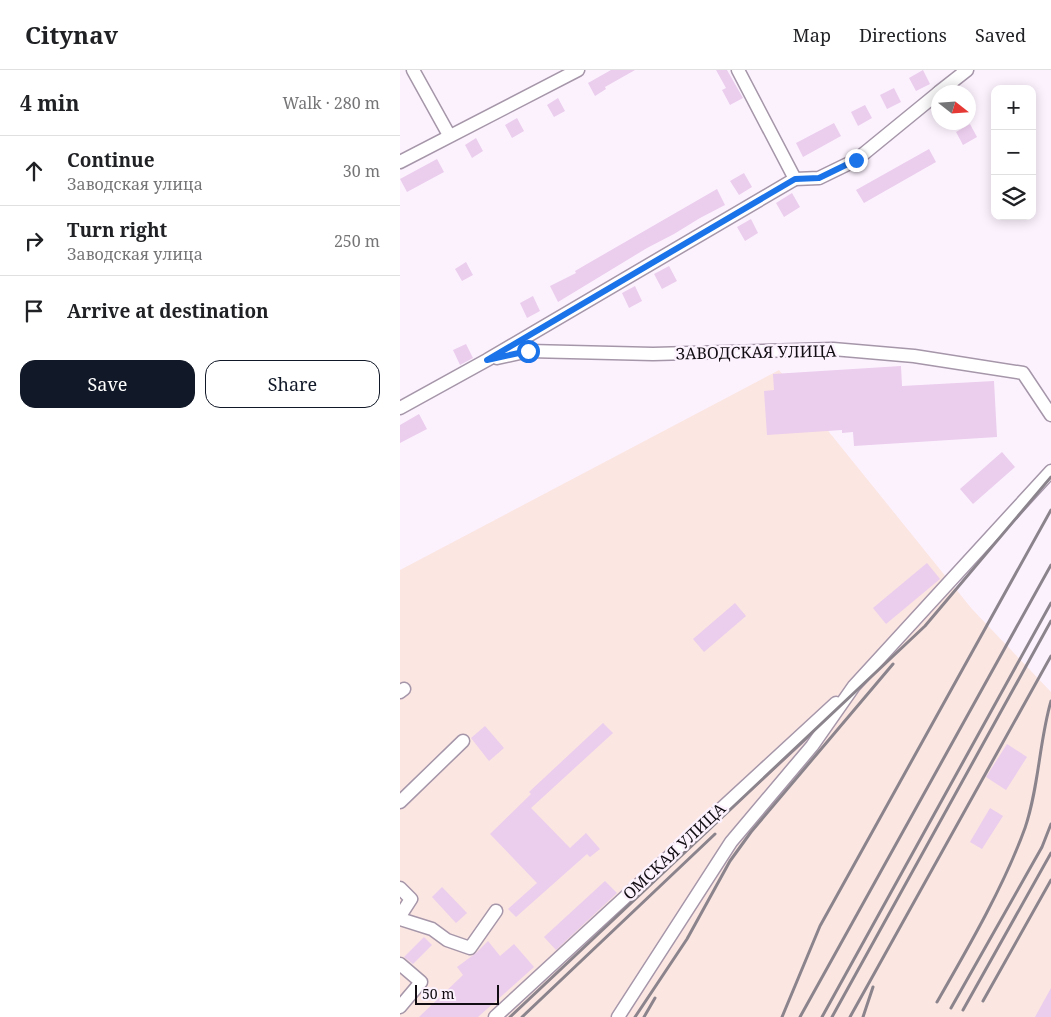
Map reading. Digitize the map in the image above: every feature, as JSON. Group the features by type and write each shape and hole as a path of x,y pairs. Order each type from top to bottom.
{"street":[{"path":"413,70 449,135"},
{"path":"400,162 578,70"},
{"path":"738,70 795,179"},
{"name":"ЗАВОДСКАЯ УЛИЦА","path":"949,85 964,72"},
{"name":"ЗАВОДСКАЯ УЛИЦА","path":"400,408 487,360 795,179 819,178 856,160 931,99"},
{"name":"ЗАВОДСКАЯ УЛИЦА","path":"487,360 528,351 653,354 833,349 914,356 1023,372 1051,415"},
{"path":"618,1017 731,842 812,746 854,686 1051,471"},
{"name":"ОМСКАЯ УЛИЦА","path":"495,1017 854,686"},
{"path":"400,802 463,741"},
{"path":"400,888 411,899 400,918 432,929 447,940 470,948 496,910"},
{"path":"400,964 421,982 400,1007"}],"shaded area":[{"path":"779,370 972,609 1051,692 1051,1017 400,1017 400,570"}],"building":[{"path":"611,70 635,70 605,87 606,89 595,96 588,83"},
{"path":"716,70 727,70 743,98 730,105 722,90 726,88"},
{"path":"923,70 930,84 916,91 909,78"},
{"path":"894,88 901,102 887,109 880,95"},
{"path":"558,98 565,111 554,117 547,105"},
{"path":"865,105 872,118 858,126 851,112"},
{"path":"517,118 524,131 512,138 505,125"},
{"path":"834,123 841,136 803,157 796,143"},
{"path":"960,130 973,130 977,137 963,145 956,132"},
{"path":"476,138 483,151 472,158 465,145"},
{"path":"929,149 936,162 864,203 856,190"},
{"path":"437,159 444,172 407,192 400,179"},
{"path":"744,173 752,187 739,195 730,181"},
{"path":"717,189 725,205 647,248 558,302 550,286 576,273 575,271"},
{"path":"792,193 800,207 784,217 776,203"},
{"path":"751,219 758,233 745,241 737,227"},
{"path":"466,262 473,275 462,281 455,269"},
{"path":"669,266 677,281 662,289 654,274"},
{"path":"635,286 642,301 629,308 622,293"},
{"path":"533,296 540,311 527,318 520,303"},
{"path":"466,344 473,358 460,365 453,350"},
{"path":"901,366 902,386 994,381 997,437 854,446 853,432 842,433 842,430 767,435 764,391 774,390 773,374"},
{"path":"419,414 427,429 400,443 400,425"},
{"path":"1002,452 1015,467 973,504 960,489"},
{"path":"927,563 940,579 886,624 873,608"},
{"path":"735,603 746,616 704,652 693,639"},
{"path":"603,723 613,733 531,808 570,848 586,833 600,849 590,857 587,854 516,917 508,909 537,883 490,834 531,794 529,792"},
{"path":"485,726 504,748 489,761 471,738"},
{"path":"1007,744 1027,757 1006,790 986,777"},
{"path":"990,808 1003,816 982,849 970,842"},
{"path":"605,881 617,893 556,950 544,937"},
{"path":"442,887 467,913 456,923 432,897"},
{"path":"424,937 432,945 413,964 404,957"},
{"path":"488,941 500,956 514,944 534,967 478,1017 419,1017 463,975 457,967"},
{"path":"1051,988 1051,1017 1035,1017"}],"railway":[{"path":"510,1017 925,626 1051,477"},
{"path":"782,1017 820,926 1051,510"},
{"path":"800,1017 1051,565"},
{"path":"822,1017 1051,603"},
{"path":"832,1017 1051,621"},
{"path":"850,1017 1051,656"},
{"path":"635,1017 687,939 730,861 751,832 893,664"},
{"path":"937,1002 996,894 1025,828 1030,812 1051,701"},
{"path":"951,1008 1042,847 1051,824"},
{"path":"522,1017 715,834"},
{"path":"963,1010 1051,853"},
{"path":"983,1001 1051,880"},
{"path":"863,1017 873,987"},
{"path":"644,1017 655,998"}],"route":[{"path":"528,351 487,360 795,179 819,178 856,160"}]}
